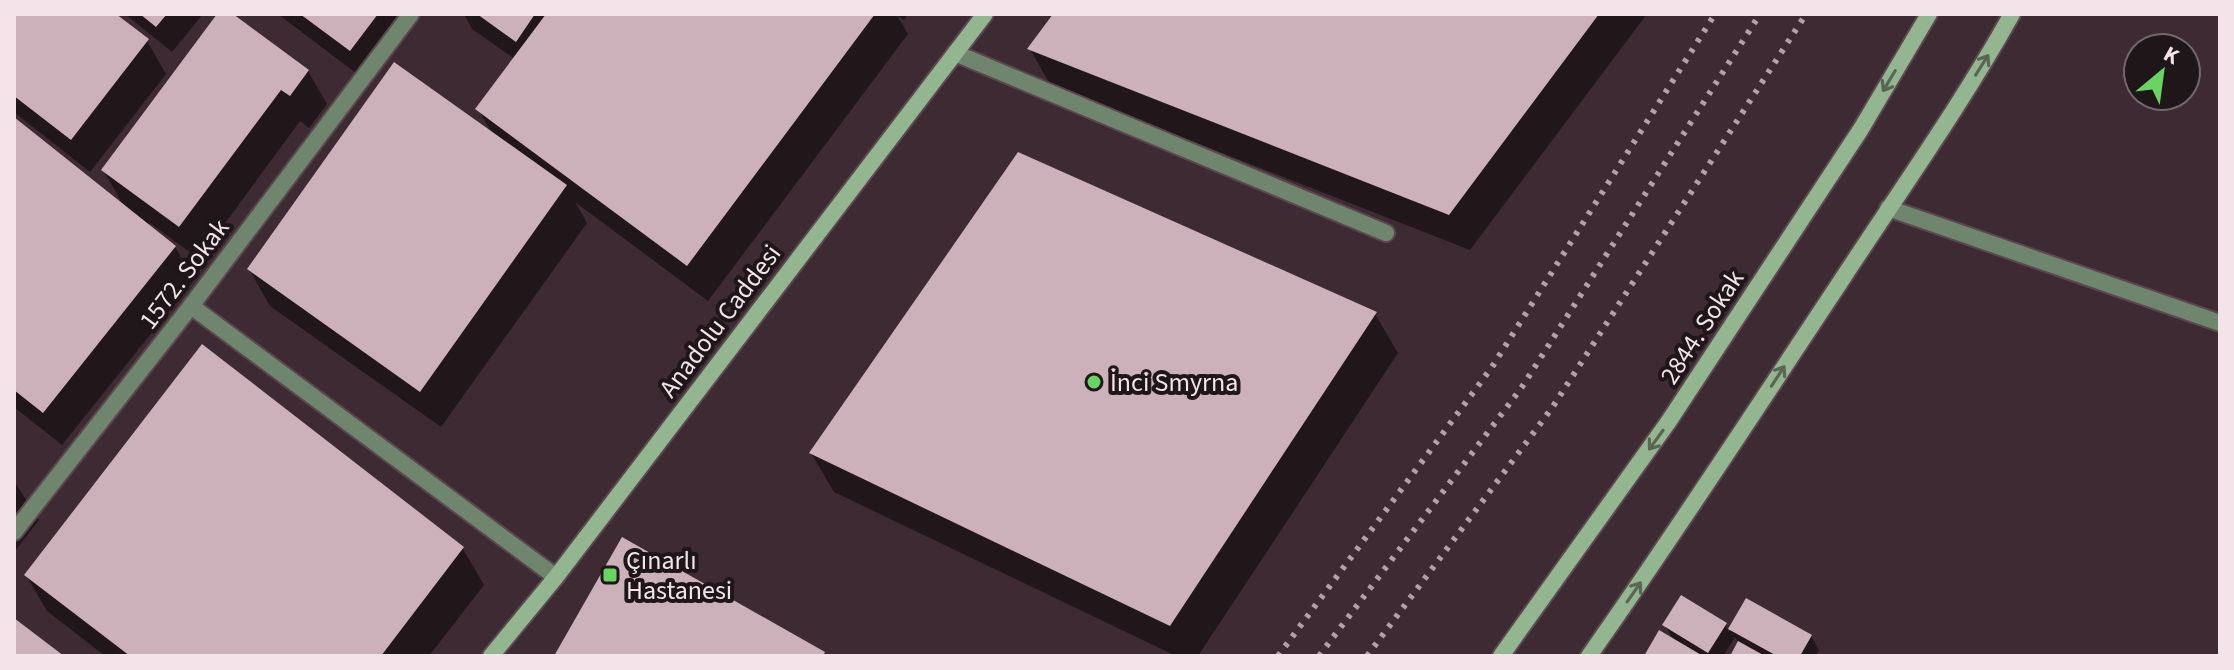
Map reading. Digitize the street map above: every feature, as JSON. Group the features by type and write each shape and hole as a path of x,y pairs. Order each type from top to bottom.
{"main road":[{"name":"Anadolu Caddesi","path":"491,656 556,577 985,14"},
{"name":"2844. Sokak","path":"1501,656 1669,421 1861,129 1929,14"},
{"path":"1589,656 1649,571 1986,60 2012,14"}],"street":[{"name":"1572. Sokak","path":"14,532 191,306 411,14"},
{"path":"955,53 1386,233"},
{"path":"1888,208 2220,323"},
{"path":"191,306 556,577"}],"building":[{"path":"14,14 116,14 149,39 71,140 14,96"},
{"path":"140,14 167,14 156,27"},
{"path":"217,14 233,14 309,70 290,96 281,90 179,227 101,170"},
{"path":"300,14 378,14 350,51"},
{"path":"477,14 535,14 516,42"},
{"path":"546,14 875,14 687,266 475,109"},
{"path":"1053,14 1599,14 1449,215 1027,49"},
{"path":"394,62 567,185 420,392 247,269"},
{"path":"14,117 176,246 43,413 14,390"},
{"name":"İnci Smyrna","path":"1018,152 1377,312 1170,626 809,453"},
{"path":"202,344 464,547 381,656 130,656 24,575"},
{"path":"622,537 825,652 823,656 554,656"},
{"path":"1681,595 1727,623 1708,653 1662,625"},
{"path":"1746,598 1812,635 1800,656 1777,656 1728,629"},
{"path":"14,618 64,656 14,656"},
{"path":"1659,630 1703,656 1644,656"},
{"path":"1738,641 1765,656 1730,656"}],"railway":[{"path":"1278,656 1492,367 1715,14"},
{"path":"1319,656 1522,387 1760,14"},
{"path":"1367,656 1552,408 1806,14"}],"place":[{"name":"İnci Smyrna","path":"1094,382"},
{"name":"Çınarlı Hastanesi","path":"610,575"}]}
